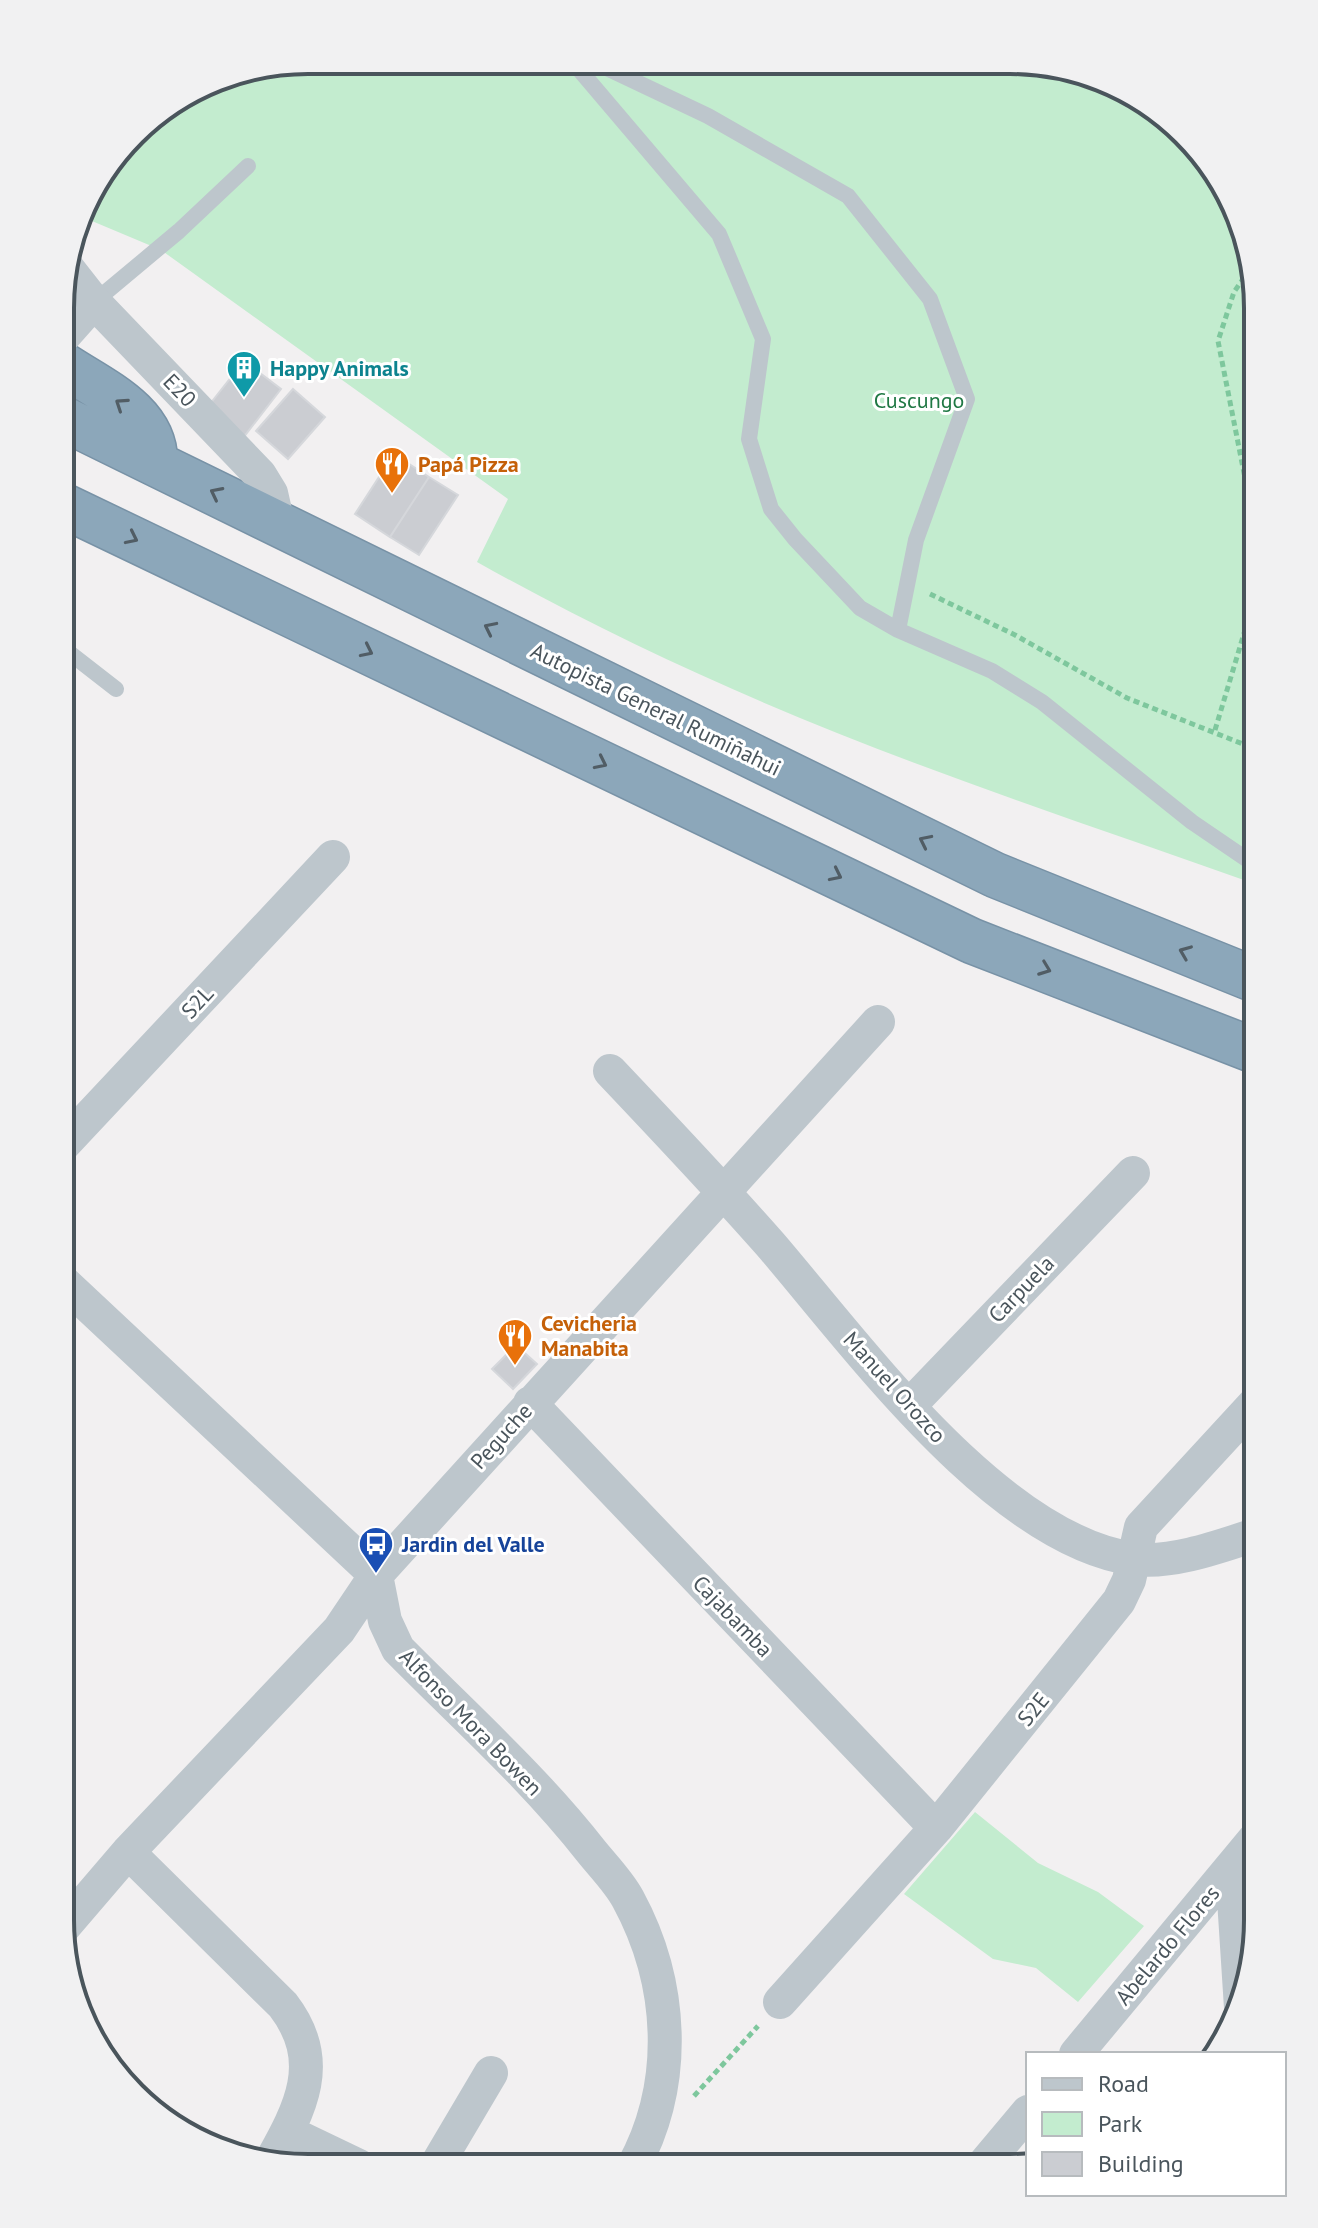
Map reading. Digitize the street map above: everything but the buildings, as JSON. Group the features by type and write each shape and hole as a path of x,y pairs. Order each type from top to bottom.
{"highway":[{"path":"74,372 136,415 149,428 156,445 155,462"},
{"name":"Autopista General Rumiñahui","path":"74,424 995,875 1244,975"},
{"path":"74,511 972,941 1244,1046"}],"street":[{"name":"E20","path":"76,279 94,302 242,453 271,493 278,524"},
{"path":"74,324 94,302"},
{"name":"S2L","path":"74,1133 333,857"},
{"name":"Peguche","path":"74,1915 128,1852 339,1630 376,1575 878,1022"},
{"name":"Manuel Orozco","path":"610,1071 725,1193 974,1474 1011,1503 1059,1531 1134,1559 1175,1557 1243,1538"},
{"name":"Carpuela","path":"910,1405 1133,1173"},
{"path":"74,1292 376,1575"},
{"name":"Cajabamba","path":"530,1403 936,1828"},
{"name":"S2E","path":"780,2002 936,1828 1119,1601 1134,1559 1141,1527 1243,1416"},
{"name":"Alfonso Mora Bowen","path":"376,1575 385,1621 398,1649 566,1818 628,1897 658,1978 665,2065 657,2112 639,2154"},
{"path":"128,1852 283,2005 298,2025 306,2049 303,2096 276,2152"},
{"name":"Abelardo Flores","path":"1078,2052 1243,1854"},
{"path":"1232,1868 1239,1971"},
{"path":"443,2154 491,2073"},
{"path":"993,2154 1026,2114"},
{"path":"288,2132 334,2154"}],"lane":[{"path":"583,74 719,234 763,339 749,439 771,509 860,608 898,630 992,671 1042,702 1192,822 1244,857"},
{"path":"619,74 708,116 848,196 930,299 967,399 916,540 898,630"},
{"path":"94,302 179,231 248,166"},
{"path":"74,656 116,689"}],"path":[{"path":"1242,280 1234,292 1218,341 1244,472"},
{"path":"908,583 1015,635 1127,698 1244,743"},
{"path":"1215,730 1244,634"},
{"path":"689,2101 780,2002"}],"green space":[{"name":"Cuscungo","path":"1010,74 1071,82 1127,105 1152,122 1196,166 1226,218 1240,262 1244,308 1244,880 941,773 791,714 609,632 477,562 508,499 161,250 91,221 113,178 154,132 191,105 233,86 277,76"},
{"path":"975,1812 1038,1863 1098,1892 1144,1926 1078,2002 1036,1968 993,1959 904,1894"}],"place":[{"name":"Happy Animals","path":"244,399"},
{"name":"Papá Pizza","path":"392,495"},
{"name":"Cevicheria Manabita","path":"515,1367"},
{"name":"Jardin del Valle","path":"376,1575"}]}
